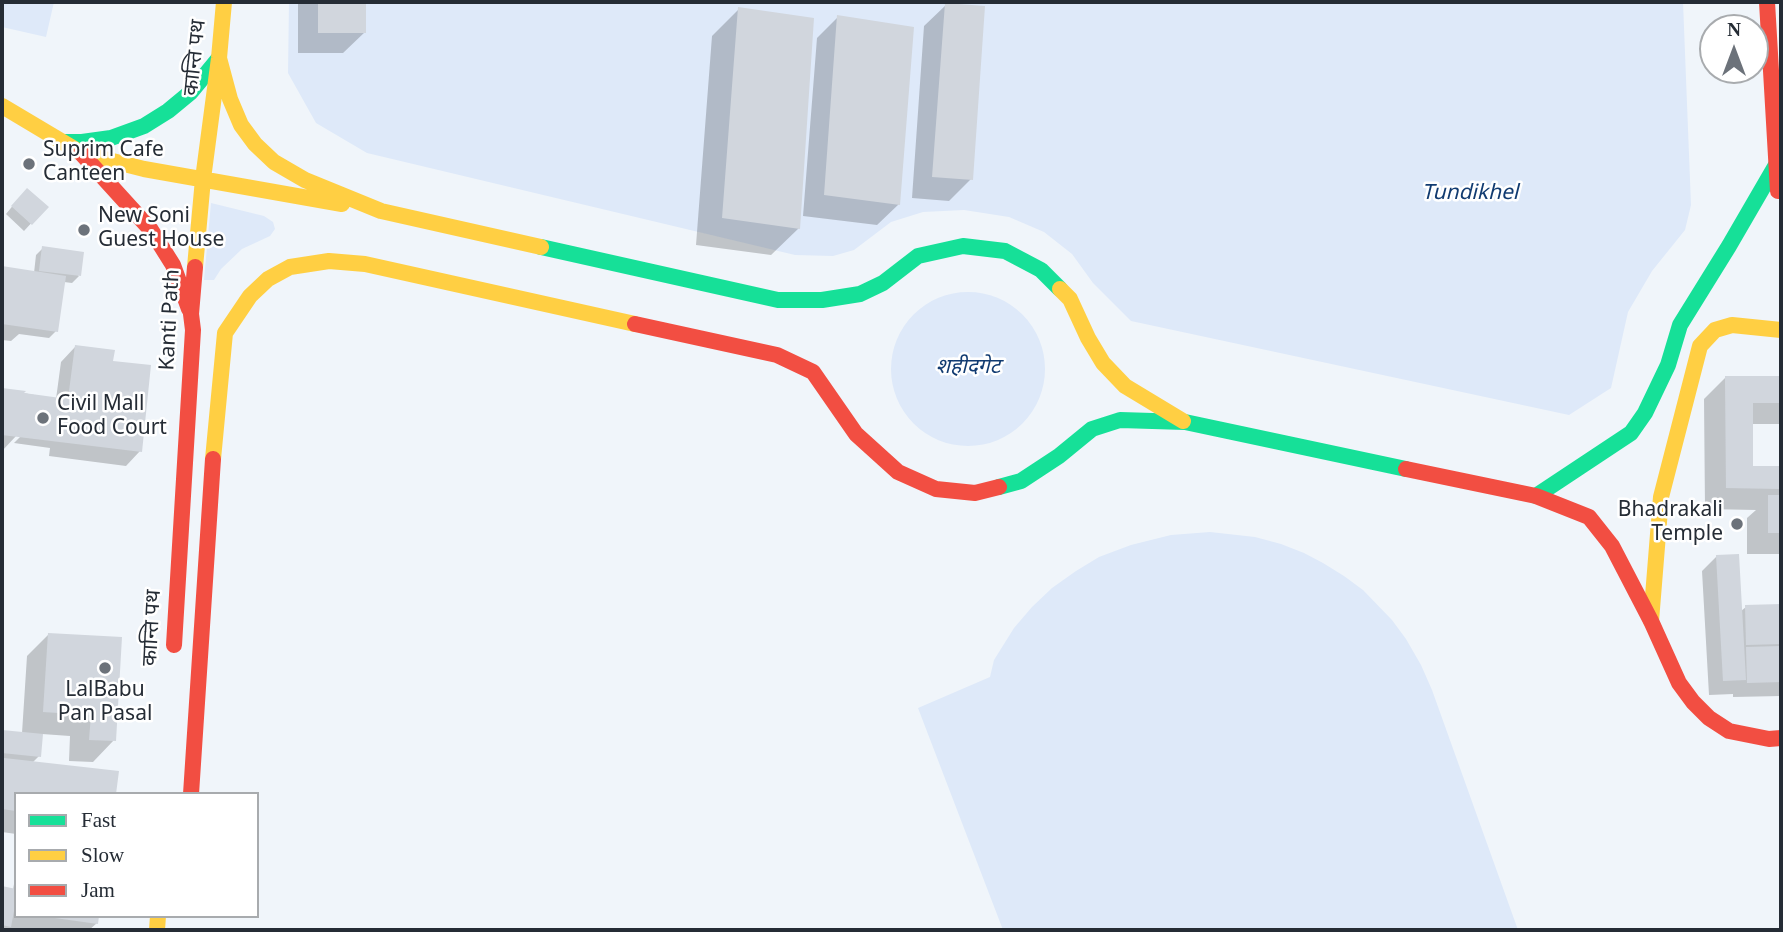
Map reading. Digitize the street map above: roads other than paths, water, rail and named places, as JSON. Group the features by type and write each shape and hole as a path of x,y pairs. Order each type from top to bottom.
{"main road":[{"name":"कान्ति पथ","path":"203,178 224,2"},
{"path":"1768,2 1776,165 1781,203"},
{"path":"60,142 111,138 144,126 191,92 219,58"},
{"path":"219,58 230,99 241,125 255,144 274,162 305,180 381,211"},
{"path":"2,106 80,153 144,169 381,211 778,300 822,300 860,294 883,283 918,256 963,246 1005,251 1041,270 1070,299 1103,363 1125,386 1185,422"},
{"path":"80,153 151,230 173,265 191,314"},
{"path":"1536,496 1631,433 1645,413 1668,365 1681,325 1776,165"},
{"name":"Kanti Path","path":"185,464 193,330 191,314 203,178"},
{"path":"191,792 215,428 225,333 250,296 268,279 290,267 329,261 365,264 778,355 813,372 856,434 898,472 936,489 975,493 1021,481 1059,456 1091,429 1120,420 1185,422 1536,496 1589,517 1612,546 1679,683 1709,718 1729,731 1769,739 1781,738"},
{"path":"1651,621 1661,497 1700,346 1715,330 1732,326 1781,330"},
{"name":"कान्ति पथ","path":"173,661 185,464"}],"place":[{"name":"Suprim Cafe Canteen","path":"29,164"},
{"name":"New Soni Guest House","path":"84,230"},
{"name":"Civil Mall Food Court","path":"43,418"},
{"name":"Bhadrakali Temple","path":"1737,524"},
{"name":"LalBabu Pan Pasal","path":"105,668"}],"park label":[{"name":"Tundikhel","path":"1470,195"},
{"name":"शहीदगेट","path":"968,369"}]}
